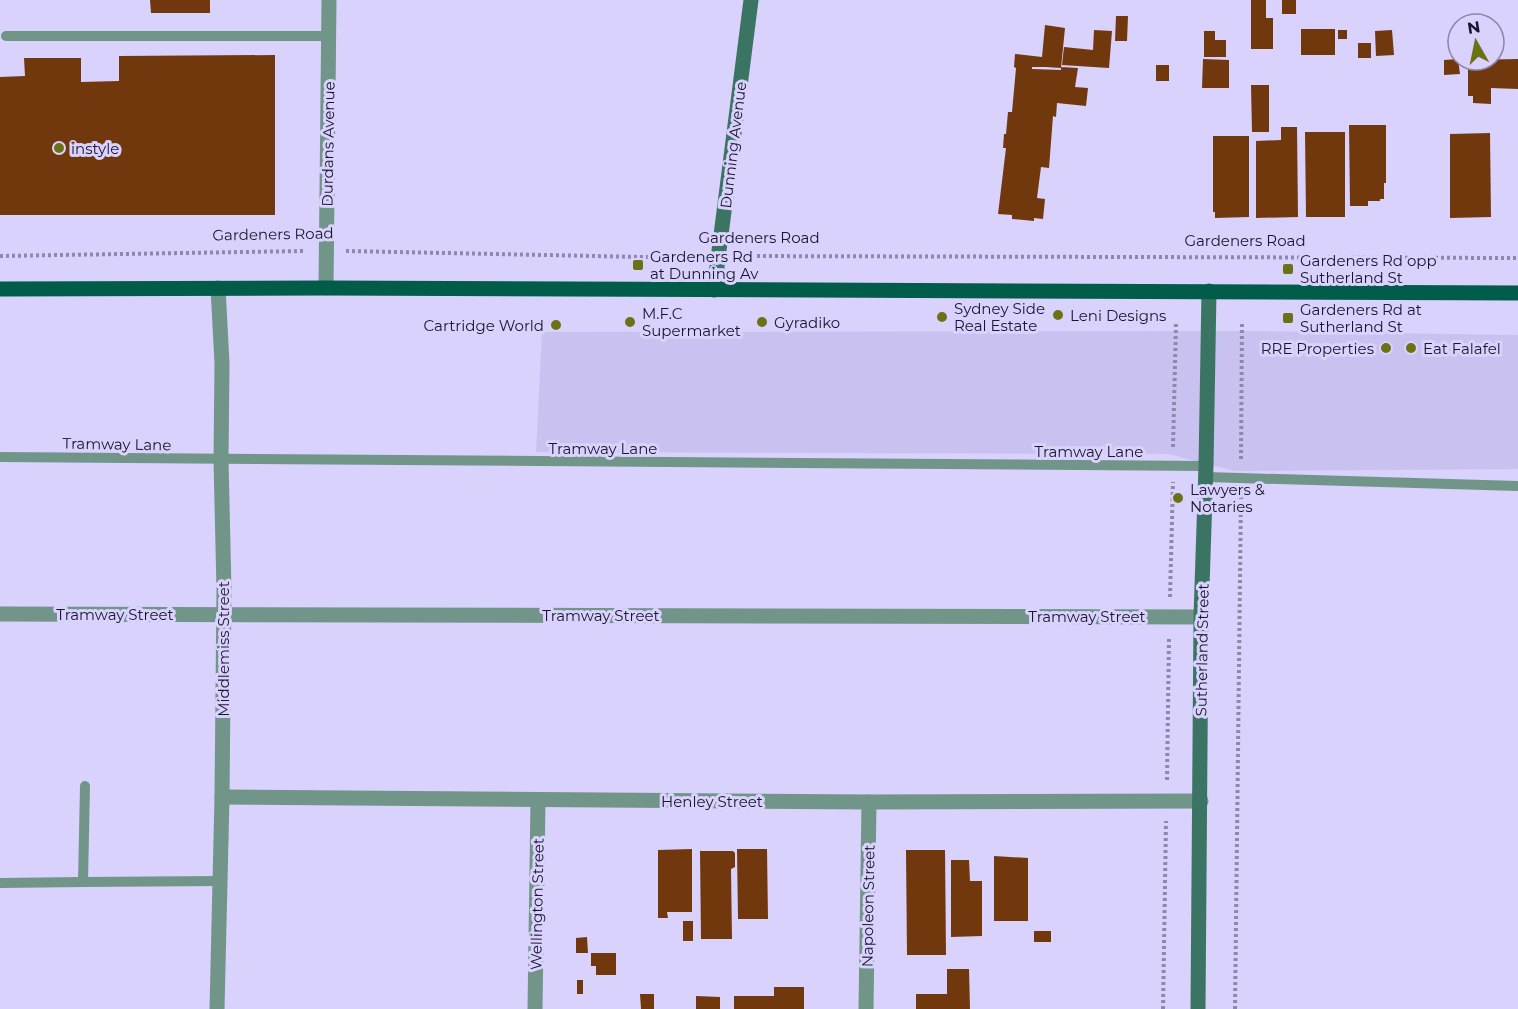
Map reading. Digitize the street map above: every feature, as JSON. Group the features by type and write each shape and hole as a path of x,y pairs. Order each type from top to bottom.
{"main road":[{"path":"0,289 326,288 1518,293"}],"street":[{"name":"Durdans Avenue","path":"326,288 329,0"},
{"name":"Dunning Avenue","path":"714,290 751,0"},
{"name":"Middlemiss Street","path":"217,1009 223,615 222,363 218,288"},
{"name":"Sutherland Street","path":"1198,1009 1202,617 1209,291"},
{"name":"Tramway Street","path":"0,614 1202,617"},
{"name":"Henley Street","path":"222,797 869,802 1201,801"},
{"name":"Wellington Street","path":"535,1009 538,800"},
{"name":"Napoleon Street","path":"866,1009 869,802"}],"lane":[{"path":"6,36 329,36"},
{"name":"Tramway Lane","path":"0,458 1173,466 1241,478 1518,486"},
{"path":"83,882 85,786"},
{"path":"0,883 220,881"}],"path":[{"name":"Gardeners Road","path":"0,256 327,251 643,257 718,255 1518,258"},
{"path":"1163,1009 1176,323"},
{"path":"1235,1009 1242,324"}],"shaded area":[{"path":"1253,331 1518,335 1518,469 1235,471 1168,454 536,452 542,332"}],"building":[{"path":"150,0 210,0 210,13 151,13"},
{"path":"1251,0 1266,0 1266,18 1273,18 1273,49 1251,49"},
{"path":"1282,0 1296,0 1296,14 1282,14"},
{"path":"1116,16 1128,16 1127,41 1115,41"},
{"path":"1045,25 1065,28 1061,67 1078,68 1075,87 1088,88 1086,106 1057,103 1056,117 1053,116 1049,168 1041,167 1037,198 1045,199 1043,219 1034,218 1034,221 1012,219 1012,215 998,214 1006,148 1003,148 1004,134 1006,134 1008,112 1012,112 1015,54 1042,57","holes":["1032,67 1061,68 1061,70 1032,69"]},
{"path":"1301,29 1335,29 1335,55 1301,55"},
{"path":"1094,30 1112,31 1109,68 1062,65 1064,47 1093,50"},
{"path":"1338,30 1347,30 1347,39 1338,39"},
{"path":"1392,30 1394,55 1376,56 1375,31"},
{"path":"1204,31 1215,31 1215,40 1226,40 1226,57 1204,57"},
{"path":"1358,43 1371,43 1371,58 1358,58"},
{"path":"275,55 275,215 0,215 0,77 25,76 24,58 81,58 81,82 119,81 119,56"},
{"path":"1203,59 1229,60 1229,88 1202,88"},
{"path":"1506,59 1518,59 1518,89 1491,88 1491,104 1473,103 1473,96 1468,96 1468,72 1506,72"},
{"path":"1444,60 1446,60 1446,72 1460,72 1460,74 1444,75"},
{"path":"1156,65 1169,65 1169,81 1156,81"},
{"path":"1251,85 1269,85 1269,132 1252,132"},
{"path":"1349,125 1386,125 1384,199 1368,201 1368,206 1350,206"},
{"path":"1281,127 1297,127 1298,217 1256,218 1256,141 1281,140"},
{"path":"1305,132 1345,132 1345,217 1306,217"},
{"path":"1490,133 1491,217 1450,218 1450,134"},
{"path":"1213,136 1249,136 1249,217 1215,218 1215,212 1213,212"},
{"path":"692,849 692,912 667,912 668,918 658,918 658,850"},
{"path":"737,849 767,849 768,919 738,919"},
{"path":"906,850 945,850 946,955 907,955"},
{"path":"700,851 733,851 735,853 735,867 731,869 732,939 701,939"},
{"path":"994,856 1028,858 1028,921 994,921"},
{"path":"951,860 969,860 970,881 982,881 982,936 951,937"},
{"path":"683,921 693,921 693,941 683,941"},
{"path":"1034,931 1051,931 1051,942 1034,942"},
{"path":"587,937 588,953 576,953 576,938"},
{"path":"591,953 616,953 616,975 596,975 596,966 591,966"},
{"path":"947,969 969,969 970,1009 916,1009 916,994 947,994"},
{"path":"577,980 583,980 583,994 577,994"},
{"path":"774,987 804,987 804,1009 734,1009 734,996 774,996"},
{"path":"640,994 654,994 654,1009 641,1009"},
{"path":"696,996 720,997 720,1009 696,1009"}],"place":[{"name":"instyle","path":"59,148"},
{"name":"Gardeners Rd at Dunning Av","path":"638,265"},
{"name":"Gardeners Rd opp Sutherland St","path":"1288,269"},
{"name":"Leni Designs","path":"1058,315"},
{"name":"Sydney Side Real Estate","path":"942,317"},
{"name":"Gardeners Rd at Sutherland St","path":"1288,318"},
{"name":"M.F.C Supermarket","path":"630,322"},
{"name":"Gyradiko","path":"762,322"},
{"name":"Cartridge World","path":"556,325"},
{"name":"RRE Properties","path":"1386,348"},
{"name":"Eat Falafel","path":"1411,348"},
{"name":"Lawyers & Notaries","path":"1178,498"}]}
